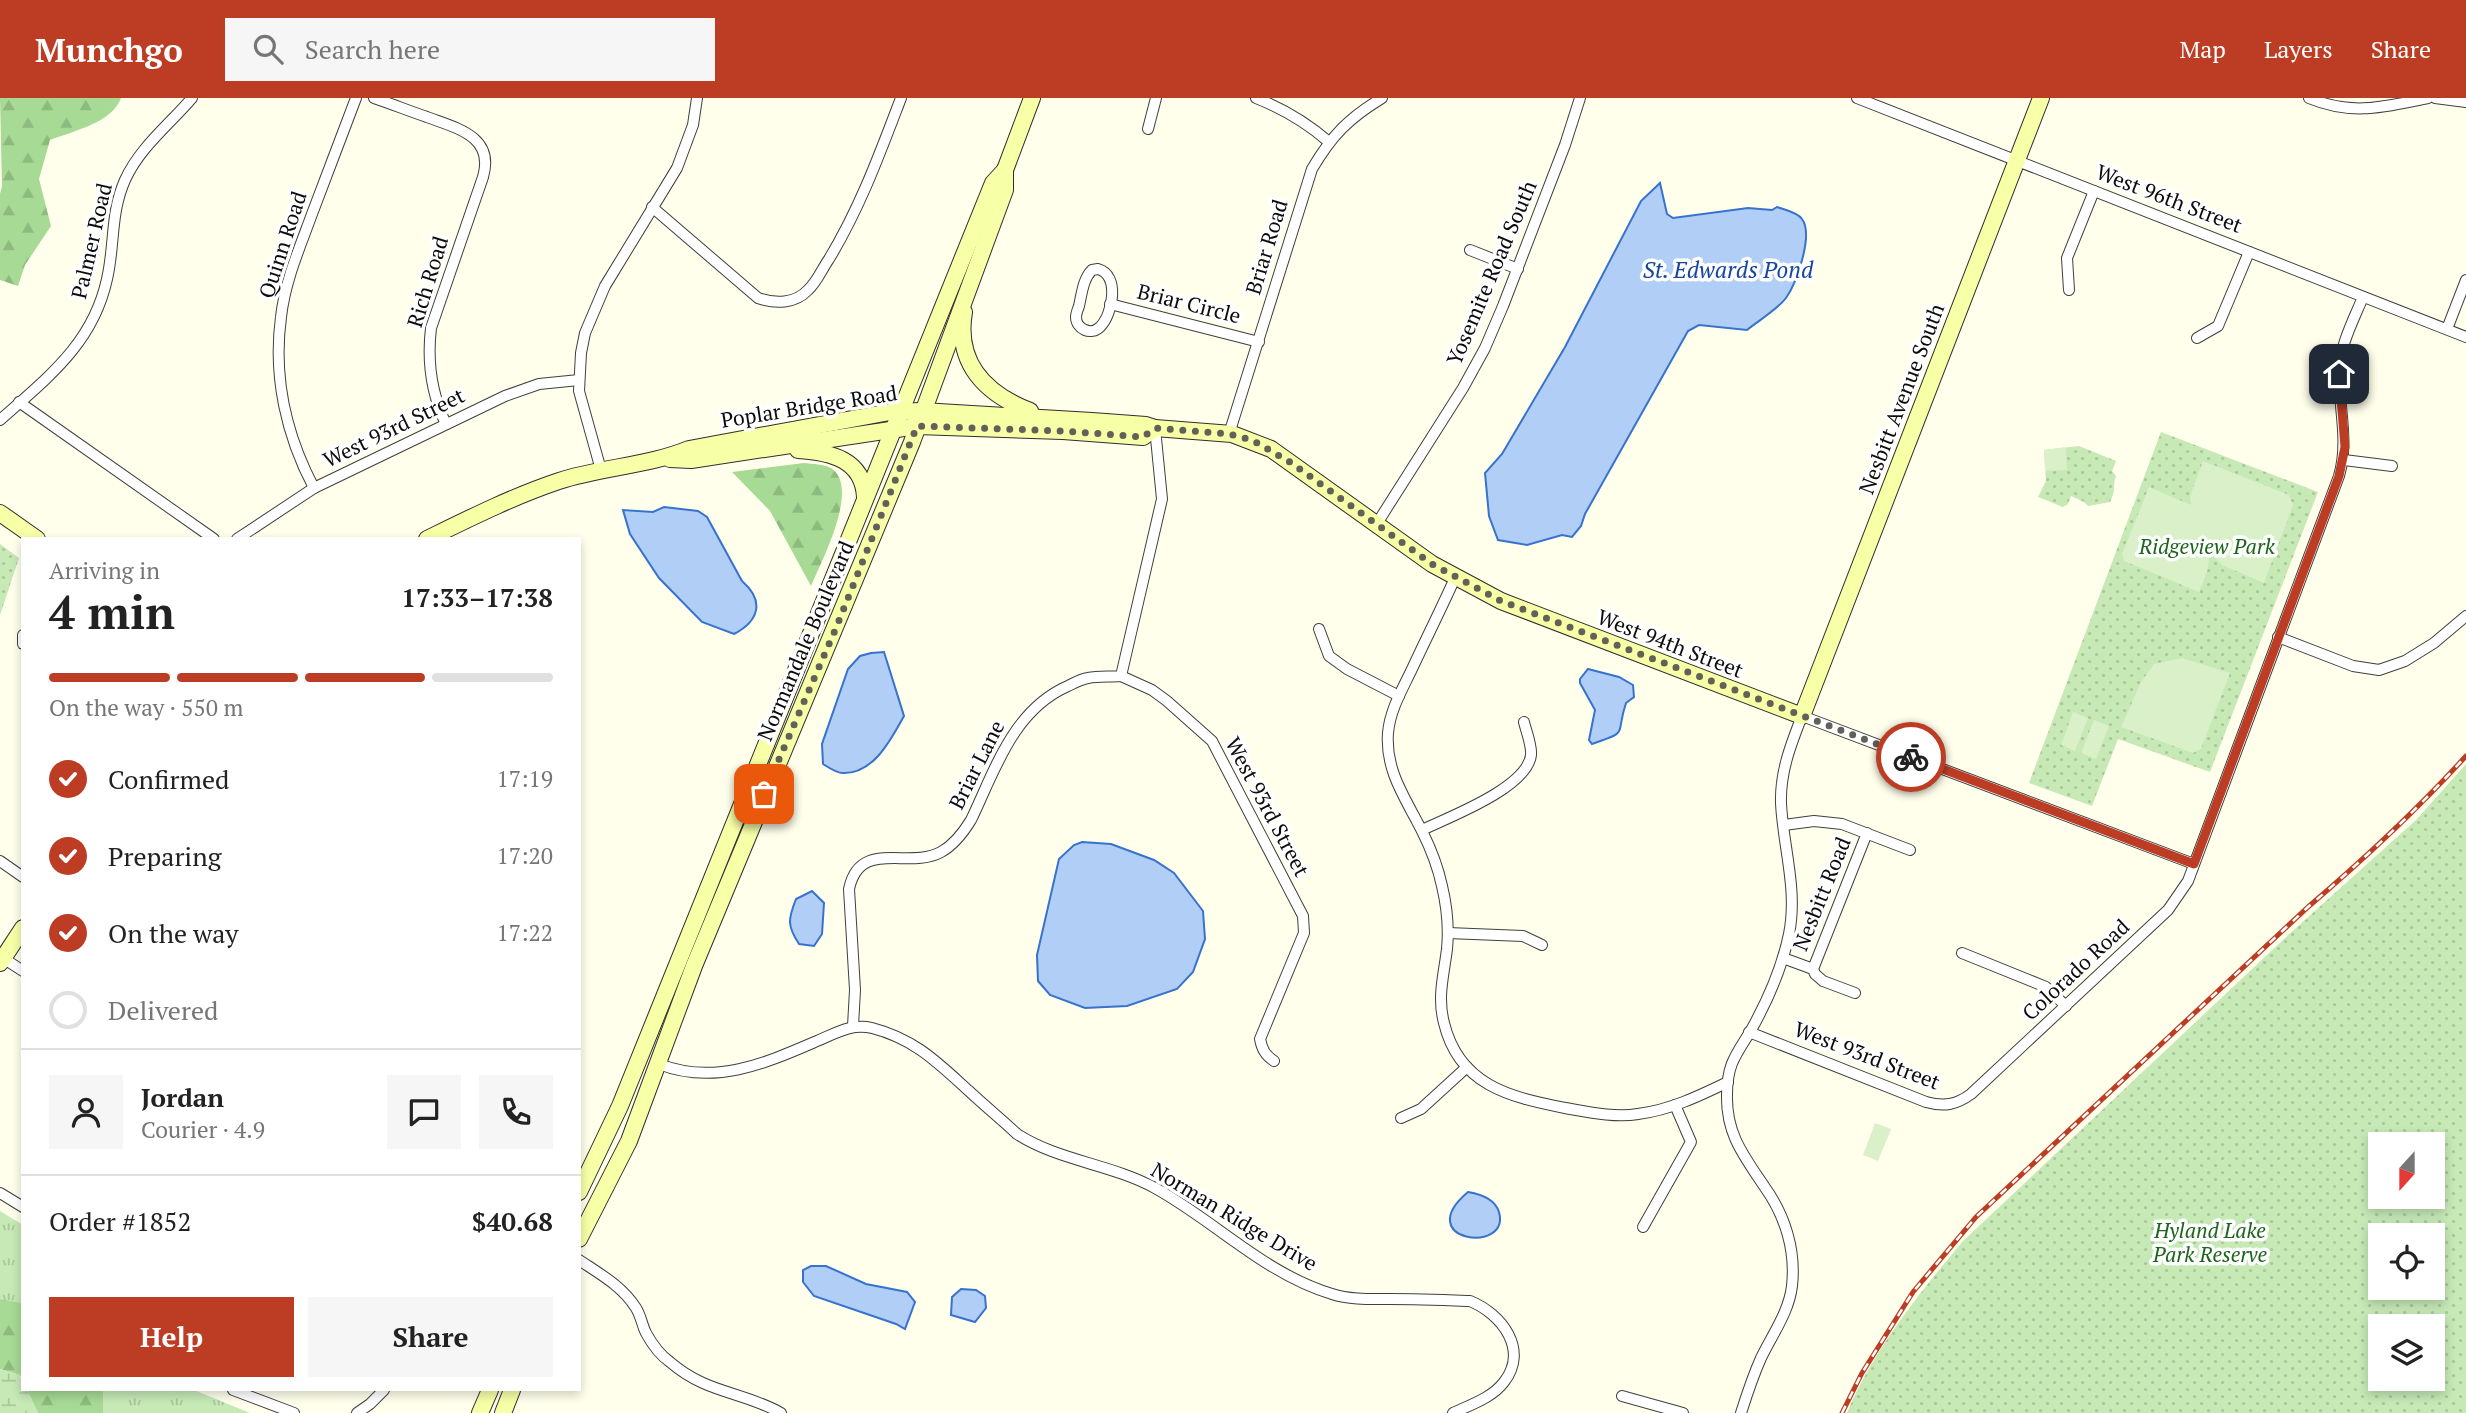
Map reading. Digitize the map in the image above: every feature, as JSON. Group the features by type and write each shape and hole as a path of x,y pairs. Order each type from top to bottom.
{"main road":[{"name":"Normandale Boulevard","path":"581,1234 629,1141 694,966 836,628 1005,190 1005,170 1032,98"},
{"name":"Nesbitt Avenue South","path":"1802,716 2041,98"},
{"name":"Normandale Boulevard","path":"581,1188 620,1106 993,183 1005,170"},
{"path":"967,291 961,325 968,354 979,378 988,389 1008,403 1045,424"},
{"name":"Poplar Bridge Road","path":"431,537 519,496 559,481 667,458 702,446 901,412 919,418 1045,424"},
{"name":"Poplar Bridge Road","path":"667,458 691,460 771,448 895,428 919,418"},
{"name":"West 94th Street","path":"1045,424 1143,437 1155,428 1229,434 1252,440 1271,449 1455,578 1538,616 1802,716"},
{"path":"771,448 814,451 835,456 861,477 865,501"},
{"path":"0,513 34,537"},
{"path":"2,961 21,931"},
{"path":"481,1413 490,1391"},
{"path":"503,1413 512,1391"}],"street":[{"name":"Palmer Road","path":"0,420 72,353 88,330 108,278 113,216 126,179 142,150 192,98"},
{"name":"Quinn Road","path":"314,488 295,446 279,382 281,316 297,253 356,98"},
{"name":"Rich Road","path":"374,98 463,131 478,143 486,160 483,177 431,328 430,372 434,393 446,424"},
{"path":"601,470 583,411 579,380 581,353 594,310 618,264 677,167 693,125 698,98"},
{"path":"652,208 758,298 770,302 796,299 807,292 815,281 847,228 901,98"},
{"path":"1148,129 1156,98"},
{"path":"1256,98 1288,111 1329,142"},
{"name":"Briar Road","path":"1229,434 1312,169 1341,127 1382,98"},
{"name":"Yosemite Road South","path":"1376,525 1463,388 1485,348 1518,269 1580,98"},
{"name":"West 96th Street","path":"1857,98 2466,337"},
{"path":"2309,98 2341,108 2359,110 2428,98"},
{"path":"2435,98 2466,102"},
{"path":"2069,290 2067,258 2094,191"},
{"path":"1470,250 1518,269"},
{"path":"2197,338 2218,326 2249,252"},
{"name":"Briar Circle","path":"1092,270 1105,271 1110,277 1110,304 1101,326 1097,329 1086,331 1078,323 1076,317 1085,281 1092,270"},
{"path":"2447,330 2466,280"},
{"path":"2363,297 2340,355 2344,460 2392,466"},
{"name":"Briar Circle","path":"1110,304 1259,342"},
{"name":"West 93rd Street","path":"240,537 314,488 446,424 522,389 539,384 579,380"},
{"path":"19,402 211,537"},
{"path":"1121,677 1162,499 1155,428"},
{"name":"Colorado Road","path":"1971,1094 2168,910 2179,896 2194,864 2344,460"},
{"path":"1455,578 1391,713 1388,732 1389,760 1399,788 1435,859 1443,888 1448,933 1440,1001 1448,1039 1466,1067 1486,1084 1528,1101 1578,1110 1634,1115 1675,1105 1728,1082"},
{"path":"2278,637 2353,666 2379,670 2405,661 2434,643 2466,616"},
{"path":"1319,629 1329,656 1347,669 1399,696"},
{"name":"West 93rd Street","path":"1121,677 1152,690 1212,741 1303,916 1304,933 1261,1039 1266,1056 1274,1061"},
{"name":"Briar Lane","path":"853,1026 855,990 849,889 857,869 864,862 874,859 926,857 946,848 963,833 1010,737 1033,708 1048,696 1087,678 1121,677"},
{"name":"Nesbitt Road","path":"1741,1413 1761,1357 1786,1310 1793,1267 1785,1226 1765,1186 1750,1167 1734,1136 1728,1116 1728,1082 1735,1053 1749,1032 1773,984 1790,932 1792,876 1781,802 1782,778 1787,755 1802,716"},
{"name":"West 94th Street","path":"1802,716 2194,864"},
{"path":"1422,830 1504,790 1521,776 1531,755 1524,722"},
{"name":"Nesbitt Road","path":"1784,825 1827,821 1842,824 1910,850"},
{"name":"Nesbitt Road","path":"1813,969 1867,833"},
{"path":"0,861 21,876"},
{"path":"1448,933 1523,936 1542,946"},
{"path":"1962,953 2046,987 2066,1006"},
{"name":"Nesbitt Road","path":"1783,958 1813,969 1823,981 1855,993"},
{"path":"2,961 21,970"},
{"path":"659,1064 687,1072 736,1072 768,1062 853,1026"},
{"name":"Norman Ridge Drive","path":"853,1026 872,1028 911,1043 929,1054 1017,1134 1045,1150 1122,1173 1155,1188 1280,1271 1307,1285 1335,1295 1370,1299 1470,1301 1484,1307 1496,1315 1505,1328 1511,1342 1512,1368 1494,1392 1453,1413"},
{"name":"West 93rd Street","path":"1749,1032 1926,1102 1950,1105 1971,1094"},
{"path":"1401,1118 1421,1109 1466,1067"},
{"path":"1643,1227 1691,1142 1675,1105"},
{"path":"0,1193 21,1206"},
{"path":"581,1261 626,1294 638,1311 655,1348 689,1378 781,1413"},
{"path":"236,1391 294,1413"},
{"path":"357,1413 383,1391"},
{"path":"1622,1396 1684,1413"}],"green space":[{"path":"0,98 121,98 116,107 101,120 50,140 39,179 51,226 25,265 18,286 0,280"},
{"name":"Ridgeview Park","path":"2161,432 2318,492 2210,772 2118,739 2092,806 2029,783"},
{"path":"2079,446 2116,461 2112,471 2116,476 2110,502 2088,506 2071,496 2068,504 2063,507 2038,497 2046,481 2044,450"},
{"path":"2066,447 2067,470 2045,471 2044,450"},
{"path":"2203,461 2289,495 2293,505 2264,583 2222,565 2210,552 2207,572 2199,592 2124,561 2122,554 2149,487 2191,505 2190,496"},
{"path":"804,463 831,468 839,478 842,491 836,525 811,586 770,511 732,472"},
{"path":"0,544 19,558 0,615"},
{"path":"2182,658 2230,673 2201,749 2193,753 2121,727 2141,682 2154,664"},
{"path":"2073,712 2088,718 2075,751 2061,745"},
{"path":"2094,720 2109,726 2096,759 2081,753"},
{"name":"Hyland Lake Park Reserve","path":"2466,764 2466,1413 1847,1413 1883,1345 1962,1242 2285,938 2416,820"},
{"path":"1875,1123 1891,1129 1878,1161 1863,1155"},
{"path":"0,1211 21,1224 21,1303 0,1299"},
{"path":"0,1299 21,1303 21,1377 0,1369"},
{"path":"0,1369 20,1375 21,1391 27,1391 38,1413 0,1413"},
{"path":"27,1391 103,1391 103,1413 38,1413"},
{"path":"103,1391 196,1391 250,1413 103,1413"}],"water":[{"name":"St. Edwards Pond","path":"1660,183 1667,214 1673,218 1748,208 1772,210 1777,207 1791,211 1802,219 1805,226 1805,247 1790,291 1773,311 1747,330 1699,325 1688,331 1585,514 1581,526 1572,537 1562,535 1527,545 1498,540 1489,516 1485,473 1502,454 1565,347 1641,201"},
{"path":"664,507 698,511 707,517 742,581 754,596 754,617 734,634 702,622 659,578 630,534 623,510 653,512"},
{"path":"884,652 904,716 880,754 864,768 854,772 835,771 823,764 822,744 848,669 860,656"},
{"path":"1588,669 1619,677 1633,685 1634,697 1626,703 1617,734 1592,744 1589,740 1595,710 1580,683"},
{"path":"1082,842 1111,844 1154,860 1174,873 1203,911 1205,939 1193,972 1177,989 1127,1006 1085,1008 1050,995 1038,981 1037,955 1059,859 1074,845"},
{"path":"812,891 824,903 822,934 814,946 799,944 790,922 796,899"},
{"path":"1468,1192 1486,1198 1497,1207 1499,1225 1491,1234 1466,1236 1455,1231 1450,1222 1453,1209"},
{"path":"811,1266 826,1266 866,1284 907,1292 915,1302 905,1329 814,1296 803,1282 803,1270"},
{"path":"961,1289 976,1290 985,1296 986,1308 975,1322 951,1315 952,1297"}],"railway":[{"path":"1842,1413 1862,1373 1913,1292 1976,1217 2389,834 2466,756"}],"way so far":[{"path":"764,794 836,628 917,426 1063,431 1143,437 1155,428 1208,431 1252,440 1290,462 1432,564 1501,601 1911,757"}],"route":[{"path":"1911,757 2194,864 2344,460 2339,374"}]}
